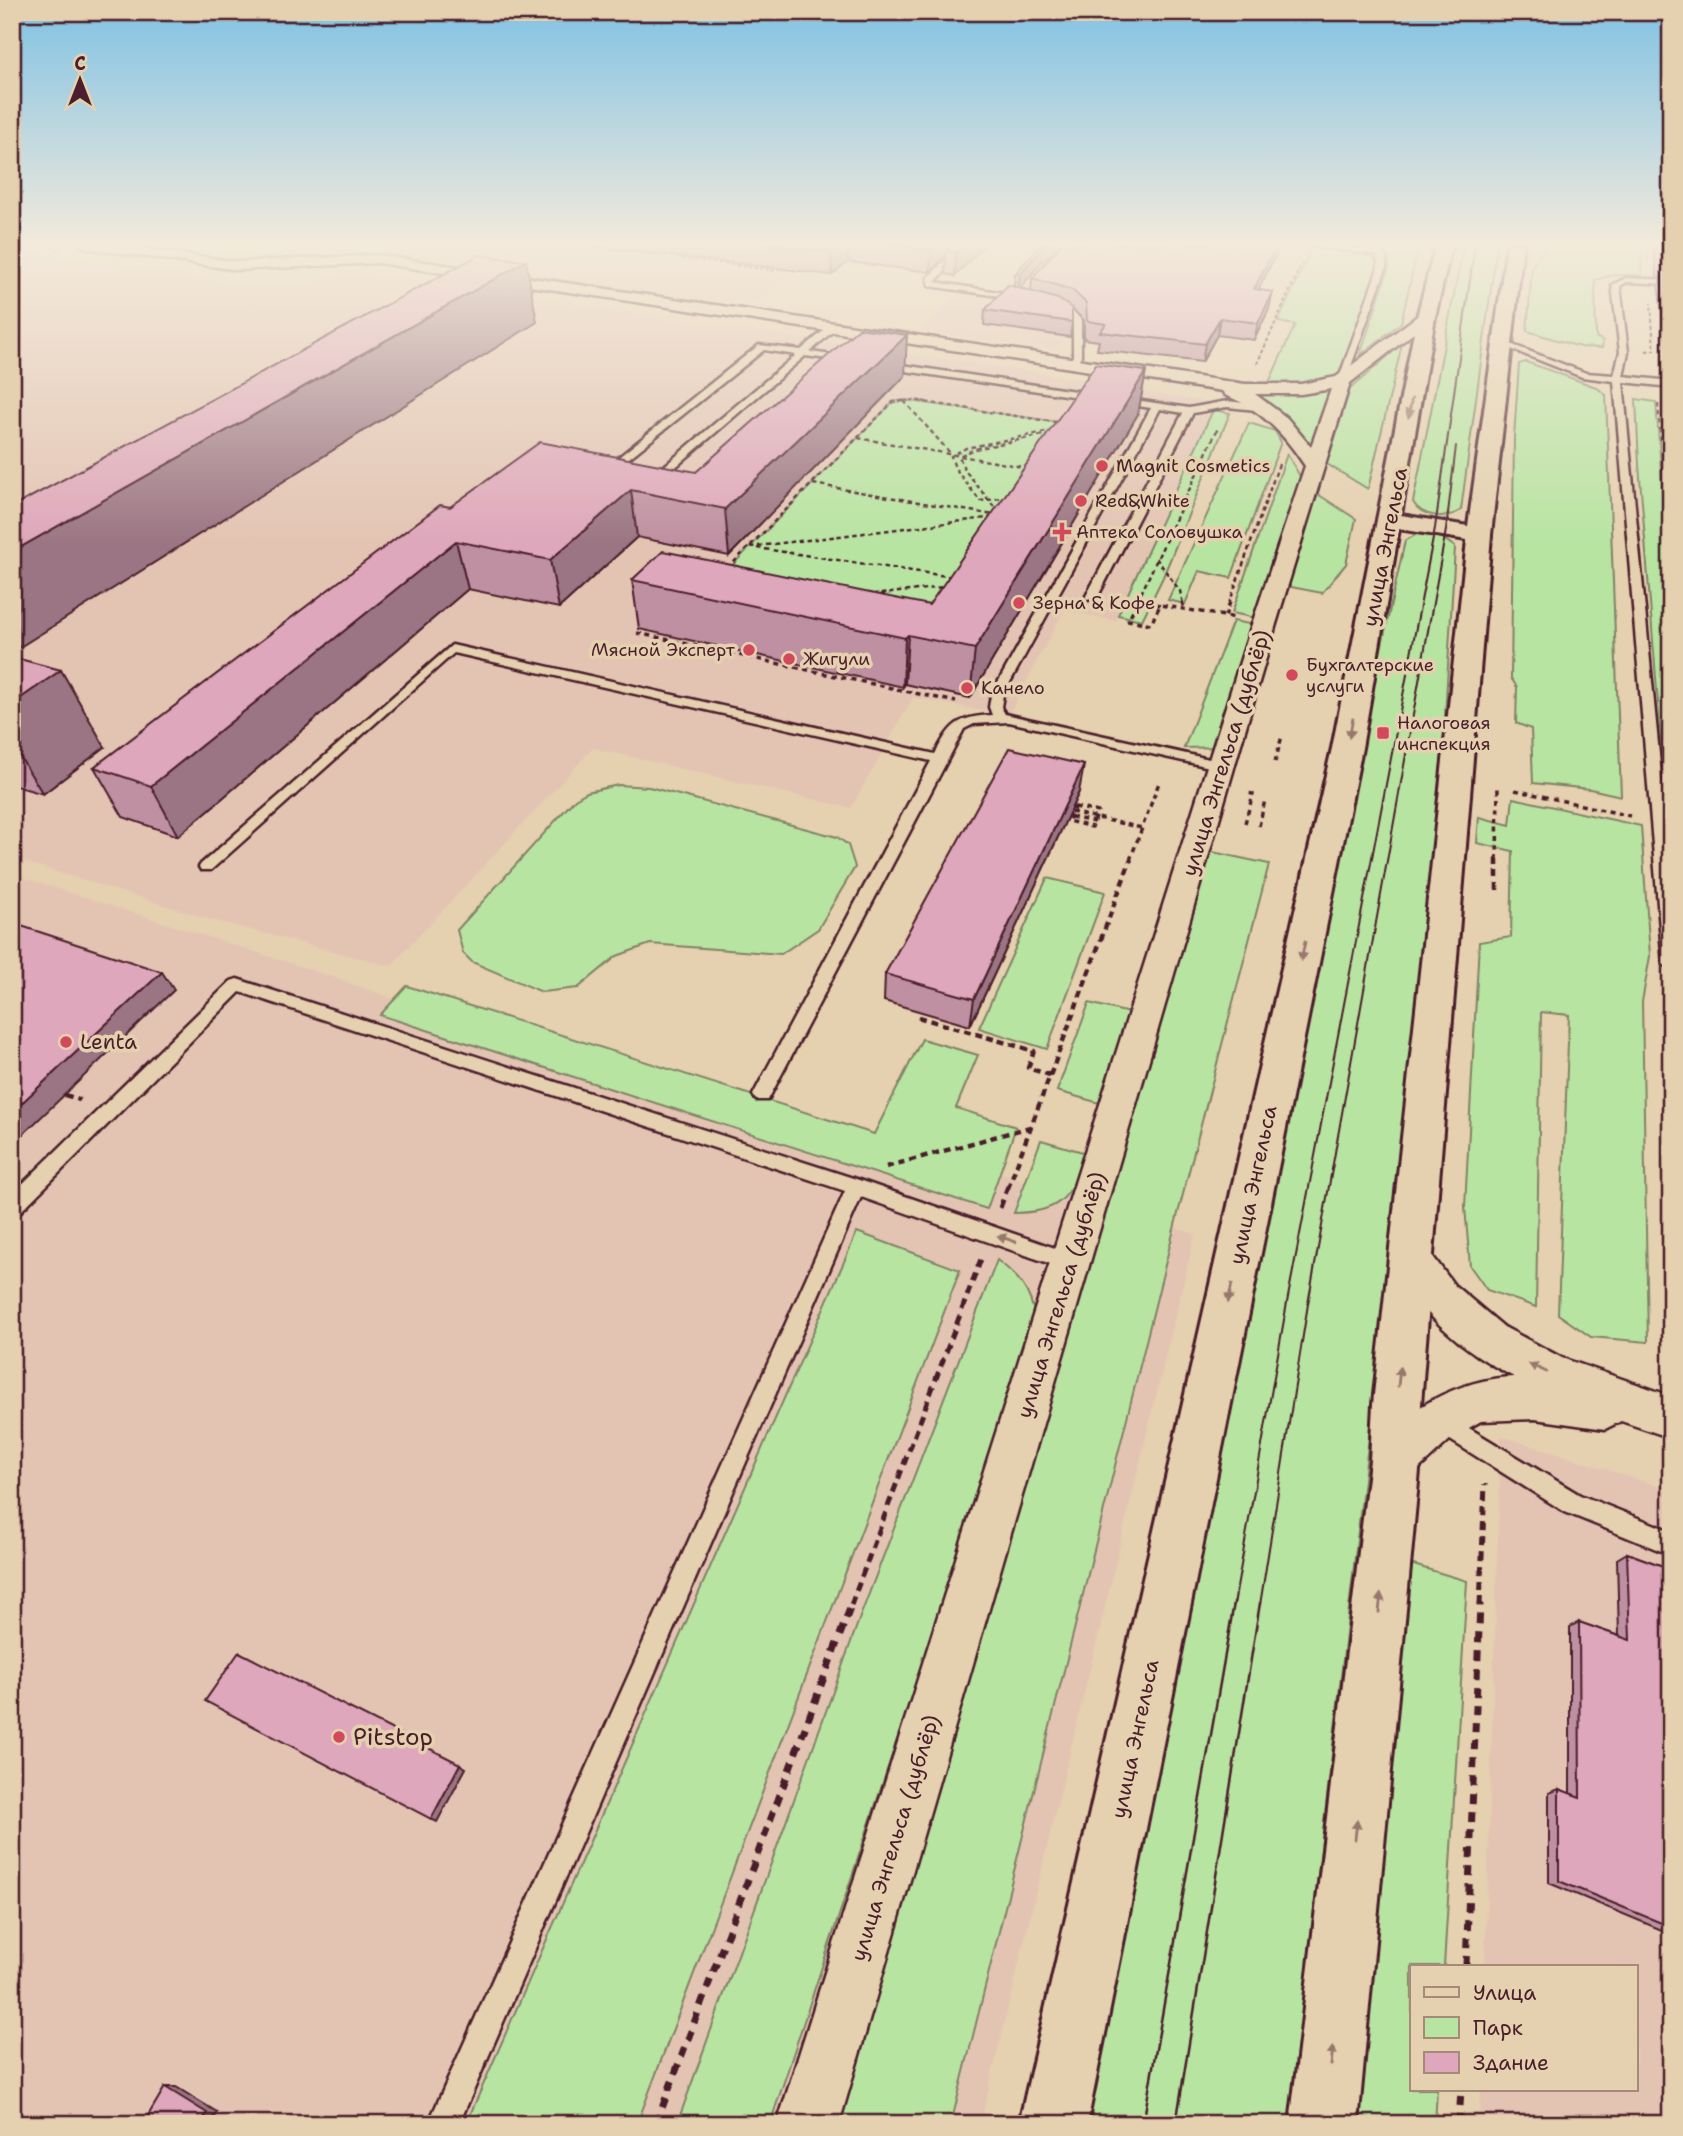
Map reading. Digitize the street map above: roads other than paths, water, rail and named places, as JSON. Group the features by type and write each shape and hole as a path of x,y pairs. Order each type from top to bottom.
{"main road":[{"name":"улица Энгельса","path":"1053,2124 1347,748 1421,344"},
{"path":"1324,2124 1395,1460 1397,1404 1479,535 1502,344"},
{"path":"1390,520 1479,535"}],"street":[{"path":"929,344 1245,389 1301,389 1342,382 1392,344"},
{"name":"улица Энгельса (дублёр)","path":"808,2124 1223,766 1264,624 1297,466 1342,382"},
{"path":"1215,386 1240,394 1266,408 1289,429 1297,466"},
{"path":"1412,1259 1441,1298 1479,1332 1532,1366 1671,1418"},
{"path":"1395,1460 1425,1430 1468,1404 1504,1398 1671,1418"}],"lane":[{"path":"640,493 814,344"},
{"path":"1071,365 1077,356 1077,344"},
{"path":"1342,382 1355,344"},
{"path":"1502,344 1585,376 1671,384"},
{"path":"1624,344 1625,352 1618,378 1671,964"},
{"path":"592,483 762,347 858,361"},
{"path":"834,368 844,359"},
{"path":"871,363 1189,411 1225,404 1266,408"},
{"path":"1000,717 995,707 997,695 1157,406"},
{"path":"1091,598 1189,411"},
{"path":"206,867 452,649 939,759"},
{"path":"762,1095 939,759 960,726 972,720 1000,717 1223,766"},
{"path":"12,1208 237,985 856,1187 1071,1262"},
{"path":"443,2124 856,1187"},
{"path":"1439,1422 1573,1504 1671,1543"}],"tram line":[{"path":"1234,1605 1288,1297 1435,528 1461,344"},
{"path":"1260,1605 1308,1304 1446,530 1456,446"},
{"path":"1143,2124 1234,1603"},
{"path":"1176,2124 1260,1603"}],"place":[{"name":"Magnit Cosmetics","path":"1102,466"},
{"name":"Red&White","path":"1081,501"},
{"name":"Аптека Соловушка","path":"1062,532"},
{"name":"Зерна & Кофе","path":"1019,603"},
{"name":"Мясной Эксперт","path":"749,650"},
{"name":"Жигули","path":"789,659"},
{"name":"Бухгалтерские услуги","path":"1292,675"},
{"name":"Канело","path":"967,688"},
{"name":"Налоговая инспекция","path":"1383,733"},
{"name":"Lenta","path":"66,1042"},
{"name":"Pitstop","path":"339,1737"}]}
